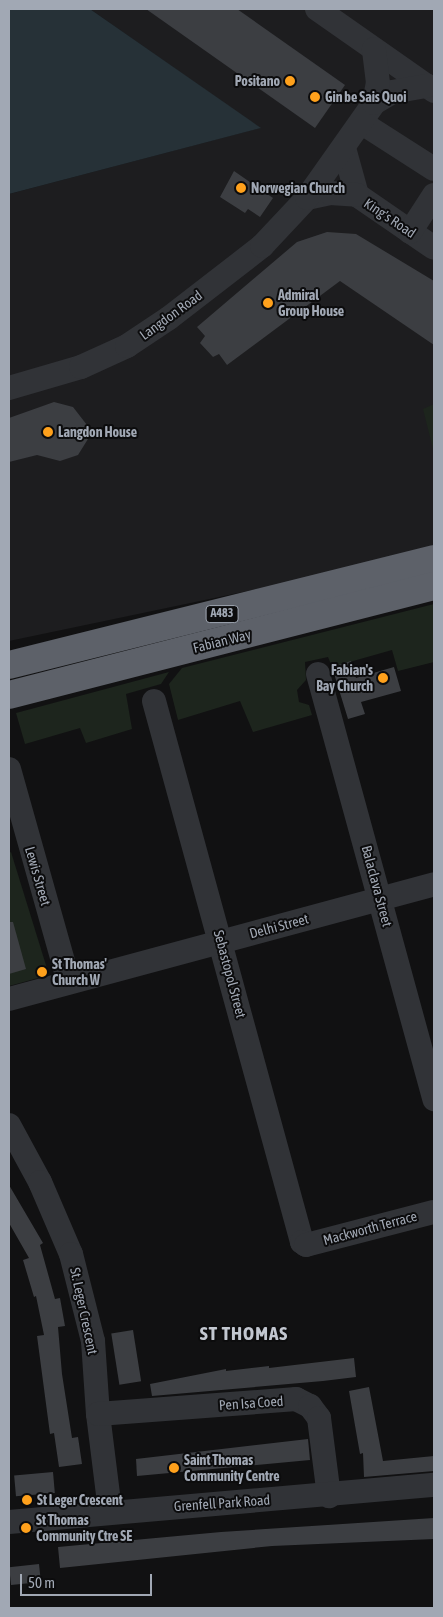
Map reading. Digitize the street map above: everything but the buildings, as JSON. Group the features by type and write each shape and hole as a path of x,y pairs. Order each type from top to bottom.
{"highway":[{"name":"Fabian Way","path":"9,665 434,559"},
{"name":"Fabian Way","path":"16,691 434,586"}],"street":[{"path":"317,9 431,89"},
{"path":"344,148 374,103 378,82 374,49"},
{"path":"374,103 392,92 431,89"},
{"path":"362,123 434,169"},
{"name":"King's Road","path":"344,148 357,195 434,248"},
{"name":"Langdon Road","path":"9,388 81,367 127,346 169,318 248,257 307,198 344,148"},
{"path":"307,198 330,193 357,195"},
{"path":"410,232 434,196"},
{"name":"Balaclava Street","path":"318,674 434,1099"},
{"name":"Sebastopol Street","path":"154,701 222,941 302,1242 306,1245"},
{"name":"Lewis Street","path":"9,769 69,982"},
{"name":"Delhi Street","path":"9,999 434,884"},
{"name":"St. Leger Crescent","path":"9,1125 40,1182 71,1254 93,1341 98,1414 110,1511"},
{"name":"Mackworth Terrace","path":"306,1245 434,1212"},
{"name":"Pen Isa Coed","path":"98,1414 296,1399 310,1406 319,1418 329,1496"},
{"name":"Grenfell Park Road","path":"9,1522 110,1511 329,1496 434,1485"}],"shaded area":[{"path":"9,9 90,9 261,128 9,194"},
{"path":"90,9 434,9 434,552 9,641 9,194 260,128"},
{"path":"434,404 434,453 423,409"},
{"path":"434,604 434,662 398,671 392,650 332,667 328,657 305,662 306,680 297,690 299,702 309,705 312,715 253,732 240,701 178,720 169,684 182,668"},
{"path":"169,672 161,684 126,694 132,729 86,743 80,728 25,744 16,713"},
{"path":"11,852 49,975 9,986 9,853"}],"place":[{"name":"Positano","path":"290,81"},
{"name":"Gin be Sais Quoi","path":"315,97"},
{"name":"Norwegian Church","path":"241,188"},
{"name":"Admiral Group House","path":"268,303"},
{"name":"Langdon House","path":"48,432"},
{"name":"Fabian's Bay Church","path":"383,678"},
{"name":"St Thomas' Church W","path":"42,972"},
{"name":"Saint Thomas Community Centre","path":"174,1468"},
{"name":"St Leger Crescent","path":"27,1500"},
{"name":"St Thomas Community Ctre SE","path":"26,1528"}],"district":[{"name":"ST THOMAS","path":"244,1334"}]}
